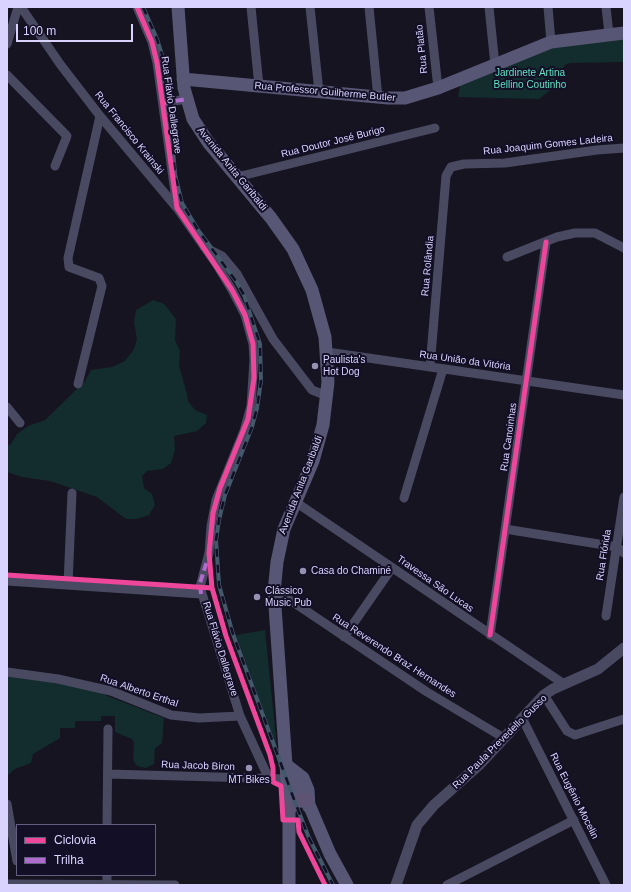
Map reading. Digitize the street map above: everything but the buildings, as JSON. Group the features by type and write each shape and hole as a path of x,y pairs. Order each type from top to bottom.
{"main road":[{"name":"Avenida Anita Garibaldi","path":"178,7 183,79 186,99 193,119 200,131 278,227 301,264 318,307 327,352 327,396 323,425 317,451 294,501 280,545 274,592 289,808 289,885"},
{"name":"Rua Professor Guilherme Butler","path":"183,79 378,98 405,98 438,88 552,42 624,33"},
{"path":"285,764 303,778 308,790 307,804"},
{"path":"287,779 307,804 330,854 347,885"},
{"path":"289,808 297,801 307,804"}],"street":[{"path":"7,44 19,7"},
{"name":"Rua Francisco Krainski","path":"19,7 100,116 177,208 204,248"},
{"name":"Rua Flávio Dallegrave","path":"137,7 155,52 164,104 177,208"},
{"path":"251,7 259,86"},
{"path":"310,7 319,92"},
{"path":"369,7 378,98"},
{"name":"Rua Platão","path":"429,7 438,88"},
{"path":"489,7 495,65"},
{"path":"548,7 552,42"},
{"path":"606,7 609,34"},
{"path":"7,75 67,136 55,166"},
{"path":"164,104 186,99"},
{"path":"78,384 102,282 99,278 69,267 68,258 100,116"},
{"name":"Rua Doutor José Burigo","path":"237,177 435,128"},
{"name":"Rua Joaquim Gomes Ladeira","path":"451,168 464,164 505,163 597,150 624,148"},
{"name":"Rua Rolândia","path":"430,367 446,176 451,168"},
{"path":"507,257 565,235 586,232 605,237 624,248"},
{"name":"Rua Canoinhas","path":"490,635 546,242"},
{"path":"204,248 222,256 237,274 273,339 312,390 327,396"},
{"name":"Rua Flávio Dallegrave","path":"204,248 232,290 245,315 253,344 254,378 248,419 216,500 211,526 209,553 200,583 201,594 205,598 240,716 269,779"},
{"name":"Rua União da Vitória","path":"327,352 624,395"},
{"path":"404,498 443,369"},
{"path":"7,407 20,423"},
{"path":"68,584 72,493"},
{"name":"Rua Flórida","path":"606,616 624,497"},
{"name":"Travessa São Lucas","path":"294,501 564,684"},
{"path":"505,529 616,546 624,553"},
{"path":"344,636 392,568"},
{"path":"7,581 201,594"},
{"name":"Rua Reverendo Braz Hernandes","path":"274,592 293,602 427,692 504,738"},
{"name":"Rua Paula Prevedello Gusso","path":"396,885 410,841 424,815 466,778 544,695 564,684 598,669 624,648"},
{"name":"Rua Alberto Erthal","path":"7,672 58,679 111,691 171,715 199,718 240,716"},
{"path":"544,695 567,731 575,735 624,719"},
{"name":"Rua Eugênio Mocelin","path":"522,718 606,885"},
{"path":"108,729 108,824"},
{"name":"Rua Jacob Biron","path":"108,774 287,779"},
{"path":"7,804 16,855"},
{"path":"447,885 574,820"},
{"path":"7,884 20,879 107,881 175,885"}],"green space":[{"name":"Jardinete Artina Bellino Coutinho","path":"624,37 624,62 570,63 565,65 549,91 539,99 458,97 460,85 555,46"},
{"path":"153,300 164,304 176,319 175,340 180,351 179,366 188,401 195,410 207,415 206,423 197,431 174,436 175,450 171,463 163,469 147,471 142,476 144,488 152,494 155,505 149,515 137,519 126,519 97,497 50,481 22,477 7,472 7,446 11,444 17,434 28,426 45,420 85,381 91,370 112,367 125,361 134,349 137,339 134,322 136,310"},
{"path":"265,630 277,748 236,635"},
{"path":"7,674 102,691 105,695 164,718 162,743 155,748 154,764 146,768 137,766 133,760 134,743 132,739 115,732 115,716 101,716 101,721 75,721 75,728 60,728 60,738 33,754 31,763 15,769 7,776"}],"railway":[{"path":"143,7 157,39 164,61 168,85 175,175 182,203 198,230 236,281 244,295 260,344 261,381 257,408 252,427 225,495 219,520 216,540 219,585 233,634 295,802 309,838 333,885"}],"marked path":[{"path":"164,103 186,99"},
{"path":"201,594 200,583 207,561"}],"cycle path":[{"path":"137,7 152,42 157,63 177,208 232,290 245,315 253,344 254,378 248,419 220,488 213,513 209,553 212,588 226,636 270,755 273,768 273,782 281,786 283,820 298,820 299,832 325,885"},
{"path":"490,635 546,242"},
{"path":"7,575 212,588"}],"place":[{"name":"Paulista's Hot Dog","path":"315,366"},
{"name":"Casa do Chaminé","path":"303,571"},
{"name":"Clássico Music Pub","path":"257,597"},
{"name":"MT Bikes","path":"249,768"}]}
